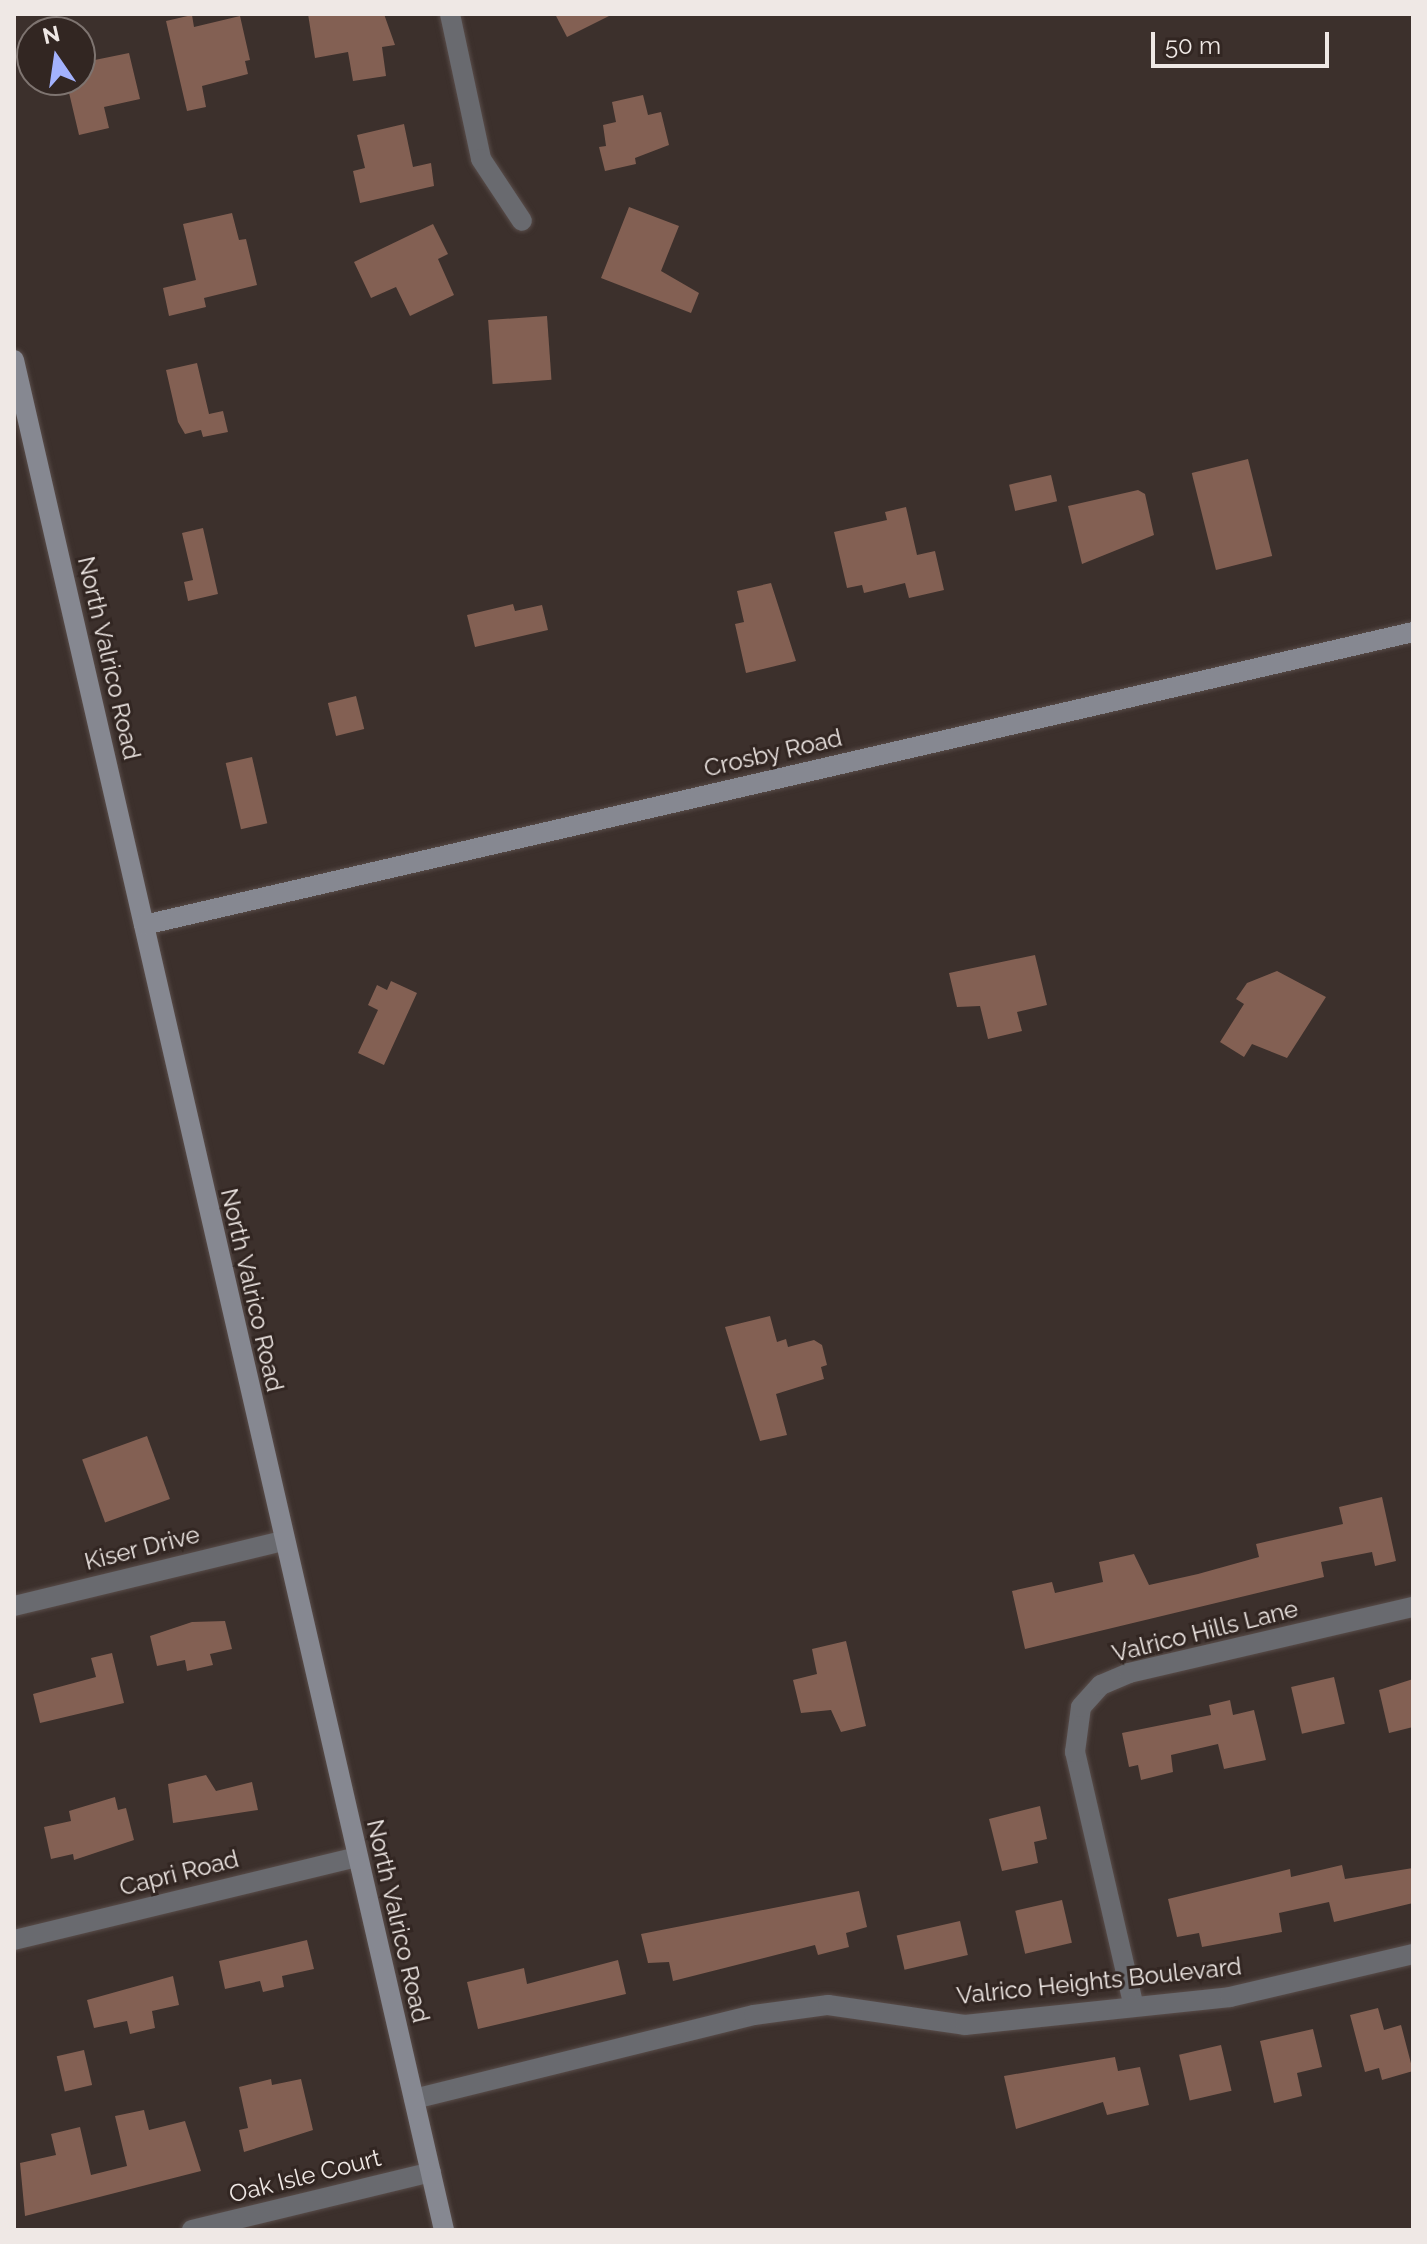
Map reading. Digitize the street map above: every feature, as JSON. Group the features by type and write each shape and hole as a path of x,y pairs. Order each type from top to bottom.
{"street":[{"path":"450,14 481,159 522,221"},
{"name":"North Valrico Road","path":"14,360 282,1541 444,2230"},
{"name":"Crosby Road","path":"144,925 1413,632"},
{"name":"Kiser Drive","path":"14,1606 282,1541"},
{"name":"Valrico Hills Lane","path":"1133,2003 1075,1752 1081,1707 1101,1685 1129,1673 1413,1607"},
{"name":"Capri Road","path":"14,1940 356,1857"},
{"name":"Valrico Heights Boulevard","path":"414,2099 754,2015 828,2005 965,2025 1133,2003 1230,1997 1413,1954"},
{"name":"Oak Isle Court","path":"198,2229 431,2172"}],"building":[{"path":"308,14 384,14 395,45 382,47 386,76 353,81 348,52 315,58"},
{"path":"555,14 613,14 567,37"},
{"path":"192,15 194,27 240,16 250,60 245,61 248,74 202,86 206,107 187,111 166,21"},
{"path":"129,53 140,99 104,107 109,128 79,135 70,96 96,96 96,60"},
{"path":"643,95 648,115 661,112 669,145 635,158 636,164 605,171 599,147 606,146 603,125 616,122 612,102"},
{"path":"404,124 413,167 431,163 434,186 360,203 353,171 365,168 357,135"},
{"path":"629,207 679,226 661,271 699,293 691,313 601,278"},
{"path":"232,213 239,240 246,239 257,285 204,298 206,307 169,316 163,288 196,280 183,224"},
{"path":"433,224 448,254 438,259 454,295 410,316 396,287 371,298 354,262"},
{"path":"547,316 551,380 493,384 488,320"},
{"path":"197,363 209,414 223,411 228,432 203,437 201,430 185,434 178,422 166,370"},
{"path":"1248,459 1272,556 1216,570 1192,473"},
{"path":"1051,475 1057,501 1015,511 1009,485"},
{"path":"1138,490 1145,494 1154,535 1082,564 1068,506"},
{"path":"906,507 917,555 935,551 944,590 909,598 905,583 864,593 862,585 847,588 834,532 887,520 885,512"},
{"path":"203,528 218,594 188,601 184,582 193,580 182,533"},
{"path":"771,583 796,661 746,673 735,624 744,622 737,591"},
{"path":"513,604 515,611 542,605 548,630 475,647 467,615"},
{"path":"356,696 364,729 336,736 328,703"},
{"path":"252,757 267,823 241,829 226,763"},
{"path":"1035,955 1047,1005 1017,1012 1022,1031 988,1039 980,1006 957,1007 949,973"},
{"path":"1277,971 1326,997 1287,1058 1252,1044 1244,1057 1220,1042 1244,1004 1236,999 1247,983"},
{"path":"391,981 417,993 384,1065 358,1053 378,1010 368,1005 377,985 387,990"},
{"path":"770,1316 777,1342 786,1339 788,1347 814,1340 822,1345 827,1365 821,1367 824,1379 776,1394 787,1435 760,1441 725,1327"},
{"path":"147,1436 170,1499 105,1523 82,1460"},
{"path":"1382,1497 1396,1561 1375,1566 1372,1552 1321,1562 1324,1577 1025,1649 1012,1591 1052,1582 1055,1593 1103,1582 1099,1562 1134,1554 1149,1585 1198,1574 1259,1557 1256,1544 1343,1524 1339,1507"},
{"path":"225,1621 232,1649 210,1654 213,1665 187,1671 185,1660 157,1666 150,1636 192,1622"},
{"path":"846,1641 866,1726 841,1732 831,1710 801,1713 793,1680 817,1674 812,1649"},
{"path":"112,1653 124,1703 40,1723 33,1694 96,1677 91,1658"},
{"path":"1334,1677 1345,1724 1302,1734 1291,1687"},
{"path":"1413,1679 1413,1727 1389,1733 1379,1690"},
{"path":"1230,1700 1233,1715 1254,1710 1266,1760 1224,1769 1218,1744 1171,1755 1173,1772 1141,1780 1138,1765 1129,1767 1122,1733 1211,1715 1209,1705"},
{"path":"206,1775 216,1791 252,1782 258,1810 173,1823 168,1784"},
{"path":"115,1797 118,1810 126,1808 134,1840 74,1860 73,1854 51,1859 44,1827 71,1821 69,1811"},
{"path":"1040,1806 1047,1839 1034,1842 1038,1863 1002,1871 989,1819"},
{"path":"1342,1865 1345,1879 1413,1868 1413,1903 1334,1922 1329,1902 1279,1913 1282,1932 1202,1947 1199,1933 1177,1937 1168,1899 1290,1869 1291,1877"},
{"path":"859,1891 867,1927 846,1933 849,1947 818,1955 815,1945 673,1981 669,1962 648,1963 641,1934"},
{"path":"1062,1900 1072,1943 1025,1954 1015,1911"},
{"path":"960,1921 968,1955 905,1970 897,1936"},
{"path":"307,1940 314,1969 282,1976 284,1987 263,1992 260,1981 225,1989 219,1961"},
{"path":"618,1960 626,1994 478,2029 467,1982 524,1968 527,1984"},
{"path":"173,1976 179,2005 152,2011 155,2028 130,2034 127,2021 94,2028 87,2000"},
{"path":"1378,2008 1384,2030 1401,2025 1413,2071 1382,2080 1379,2068 1365,2072 1350,2015"},
{"path":"1313,2029 1322,2067 1297,2073 1302,2096 1274,2103 1260,2041"},
{"path":"1221,2045 1232,2091 1190,2100 1179,2055"},
{"path":"84,2050 92,2085 65,2091 57,2056"},
{"path":"1115,2057 1118,2071 1140,2067 1149,2105 1107,2115 1103,2102 1016,2129 1004,2076"},
{"path":"271,2079 272,2085 301,2079 313,2130 244,2152 239,2130 248,2128 239,2087"},
{"path":"144,2110 149,2130 185,2121 201,2171 25,2216 20,2163 56,2155 51,2134 80,2127 91,2175 127,2166 115,2116"}]}
